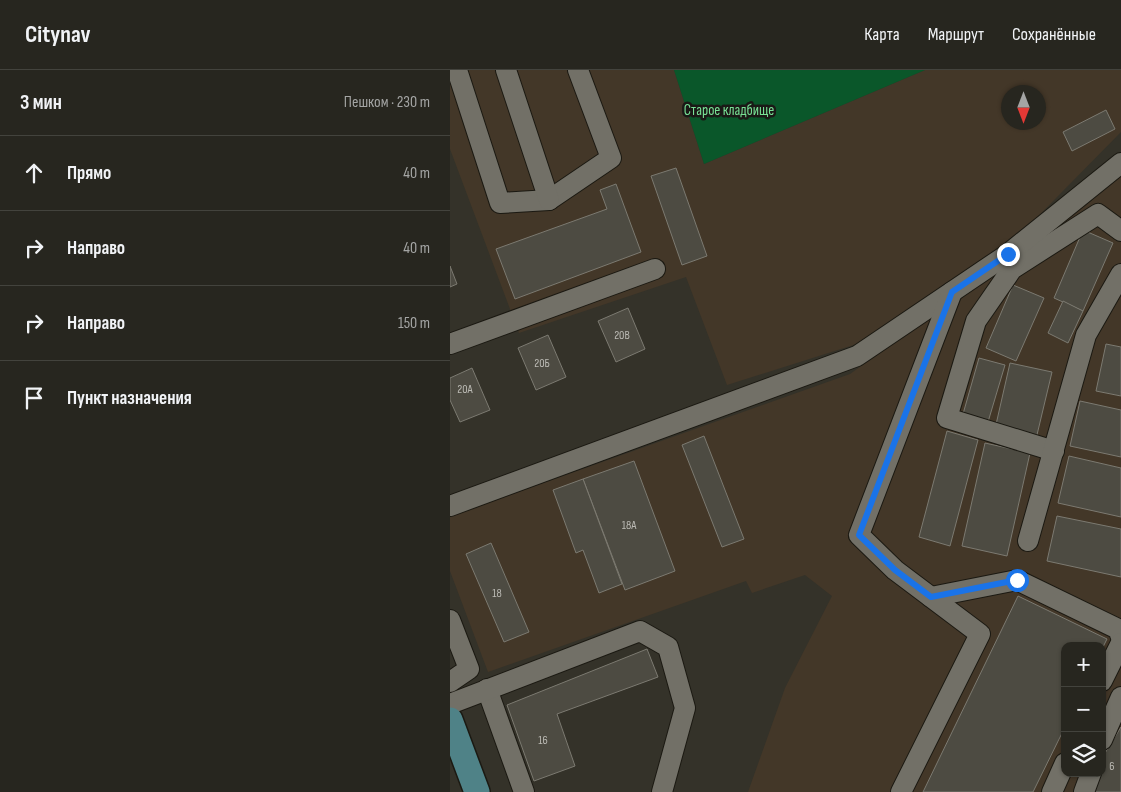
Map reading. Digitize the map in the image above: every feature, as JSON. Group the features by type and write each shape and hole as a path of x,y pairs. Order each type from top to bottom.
{"main road":[{"path":"450,720 477,792"}],"lane":[{"path":"457,70 500,203 549,200 612,158 578,70"},
{"path":"506,70 549,200"},
{"path":"450,506 856,356 1008,254 1121,163"},
{"path":"1054,451 946,418 976,321 1012,269 1098,214 1121,231"},
{"path":"450,344 655,269"},
{"path":"1028,541 1086,335 1121,274"},
{"path":"901,792 980,634 895,570 859,535 952,292"},
{"path":"931,597 1017,580 1118,629 1121,637"},
{"path":"450,620 469,669 450,682"},
{"path":"450,704 640,631 668,648 685,708 662,792"},
{"path":"1106,673 1121,643"},
{"path":"487,690 524,792"},
{"path":"1106,732 1121,697"},
{"path":"1052,792 1061,772"},
{"path":"1084,792 1090,777"}],"shaded area":[{"path":"450,70 674,70 704,164 925,70 1121,70 1121,132 1004,251 863,342 727,385 686,277 519,333 450,149"},
{"path":"1121,172 1121,792 748,792 785,688 832,596 805,575 752,593 746,581 488,672 450,571 450,516 850,374 1013,258"}],"green space":[{"name":"Старое кладбище","path":"674,70 925,70 704,164"}],"building":[{"path":"1106,110 1115,129 1072,151 1063,132"},
{"path":"676,168 707,256 682,265 651,176"},
{"path":"616,184 641,252 515,299 496,249 607,209 600,190"},
{"path":"1083,230 1113,243 1083,311 1054,298"},
{"path":"450,266 457,284 450,287"},
{"path":"1013,285 1044,298 1016,361 986,348"},
{"path":"1063,301 1083,311 1068,343 1048,333"},
{"path":"628,308 645,349 616,362 598,321"},
{"path":"548,335 566,377 536,390 518,348"},
{"path":"1106,344 1121,347 1121,396 1096,391"},
{"path":"979,358 1005,365 988,422 963,414"},
{"path":"1010,363 1052,372 1036,439 995,429"},
{"path":"472,368 490,410 460,422 450,400 450,378"},
{"path":"1080,401 1121,410 1121,457 1070,446"},
{"path":"947,431 978,440 950,546 919,537"},
{"path":"704,436 744,539 722,547 682,445"},
{"path":"985,443 1030,453 1007,556 962,546"},
{"path":"1069,456 1121,468 1121,517 1058,503"},
{"path":"634,461 675,571 625,590 583,479"},
{"path":"583,479 622,584 599,593 583,550 576,553 553,490"},
{"path":"1057,516 1121,529 1121,577 1047,561"},
{"path":"491,543 529,632 504,642 466,554"},
{"path":"1018,596 1107,639 1106,642 1061,642 1061,735 1033,792 923,792"},
{"path":"647,649 658,677 557,714 575,766 534,781 507,705"},
{"path":"1121,727 1121,792 1094,792 1096,777 1106,777 1106,751"}],"route":[{"path":"1008,254 952,292 859,535 895,570 931,597 1017,580"}]}
